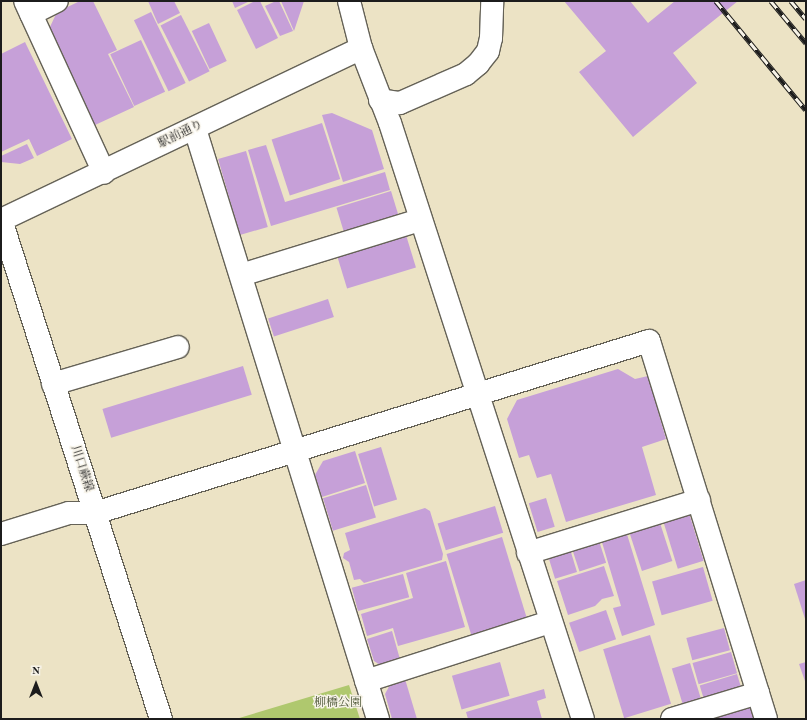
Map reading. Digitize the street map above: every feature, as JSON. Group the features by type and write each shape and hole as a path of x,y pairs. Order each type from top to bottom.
{"street":[{"path":"57,1 28,7 104,173"},
{"path":"380,100 400,103 466,74 478,64 488,51 491,38 492,1"},
{"path":"351,2 361,48 390,123 582,719"},
{"name":"駅前通り","path":"1,220 104,173 361,48"},
{"path":"195,129 296,450 378,719"},
{"name":"川口蕨線","path":"1,220 161,719"},
{"path":"241,275 420,220"},
{"path":"1,534 70,513 95,513 649,342 766,719"},
{"path":"53,384 178,347"},
{"path":"528,553 699,500"},
{"path":"366,680 550,622"},
{"path":"672,719 758,693"}],"green space":[{"name":"柳橋公園","path":"349,685 360,719 236,719"}],"building":[{"path":"80,1 93,1 117,50 108,54 134,107 95,125 49,29 57,12"},
{"path":"148,1 174,1 180,13 158,24"},
{"path":"232,1 250,1 235,8"},
{"path":"255,1 260,1 278,38 256,49 237,10"},
{"path":"279,1 293,31 280,36 265,6"},
{"path":"281,1 304,1 294,31"},
{"path":"564,1 630,1 648,23 675,1 738,1 673,53 697,83 633,137 579,72 606,51"},
{"path":"151,12 186,83 169,91 134,20"},
{"path":"181,15 210,71 189,82 161,25"},
{"path":"209,23 227,61 210,69 192,31"},
{"path":"141,40 165,92 134,106 110,54"},
{"path":"25,42 72,139 37,156 29,139 1,152 1,54"},
{"path":"332,113 372,130 384,169 343,182 322,115"},
{"path":"322,123 340,179 290,195 272,139"},
{"path":"27,144 34,158 20,164 1,162 1,156"},
{"path":"266,145 285,202 385,172 390,190 271,226 248,150"},
{"path":"246,151 268,227 240,235 218,159"},
{"path":"391,191 399,218 345,234 336,208"},
{"path":"406,235 416,268 347,289 337,256"},
{"path":"328,299 334,317 274,337 268,318"},
{"path":"243,366 252,395 111,438 102,409"},
{"path":"618,369 635,379 648,376 666,439 642,447 656,495 566,522 551,474 537,478 529,455 519,458 507,419 517,400"},
{"path":"381,447 397,500 374,507 358,454"},
{"path":"355,451 365,483 322,497 315,475 323,461"},
{"path":"366,485 376,518 333,531 323,498"},
{"path":"546,498 555,527 538,532 529,503"},
{"path":"495,506 503,533 446,550 438,524"},
{"path":"425,508 430,511 443,554 442,560 364,583 360,579 354,580 349,562 343,558 344,553 350,550 345,533"},
{"path":"689,513 704,561 678,569 663,521"},
{"path":"660,523 672,561 642,571 630,533"},
{"path":"626,531 655,625 622,636 613,608 621,606 601,539"},
{"path":"502,537 527,618 471,635 447,554"},
{"path":"599,541 606,563 579,572 572,550"},
{"path":"570,549 577,572 555,579 548,556"},
{"path":"446,561 465,627 398,646 393,628 367,636 361,614 413,598 406,573"},
{"path":"604,566 614,596 602,599 595,606 568,615 557,581"},
{"path":"703,567 713,601 662,615 652,582"},
{"path":"403,574 409,597 358,611 352,588"},
{"path":"806,580 806,622 794,584"},
{"path":"606,610 616,639 579,652 569,623"},
{"path":"724,628 730,650 692,660 686,638"},
{"path":"392,631 401,663 385,668 374,661 367,639"},
{"path":"650,635 671,704 624,718 603,649"},
{"path":"731,652 737,673 699,684 693,663"},
{"path":"500,662 510,696 462,709 452,676"},
{"path":"806,662 806,684 799,664"},
{"path":"690,663 702,703 684,709 672,669"},
{"path":"737,674 742,690 705,702 700,685"},
{"path":"405,679 417,719 392,719 385,694 391,683"},
{"path":"544,689 546,698 537,701 542,719 468,719 466,712"},
{"path":"751,705 755,719 710,719 710,718"}],"railway":[{"path":"716,1 806,110"},
{"path":"771,1 806,43"},
{"path":"791,1 806,19"}]}
